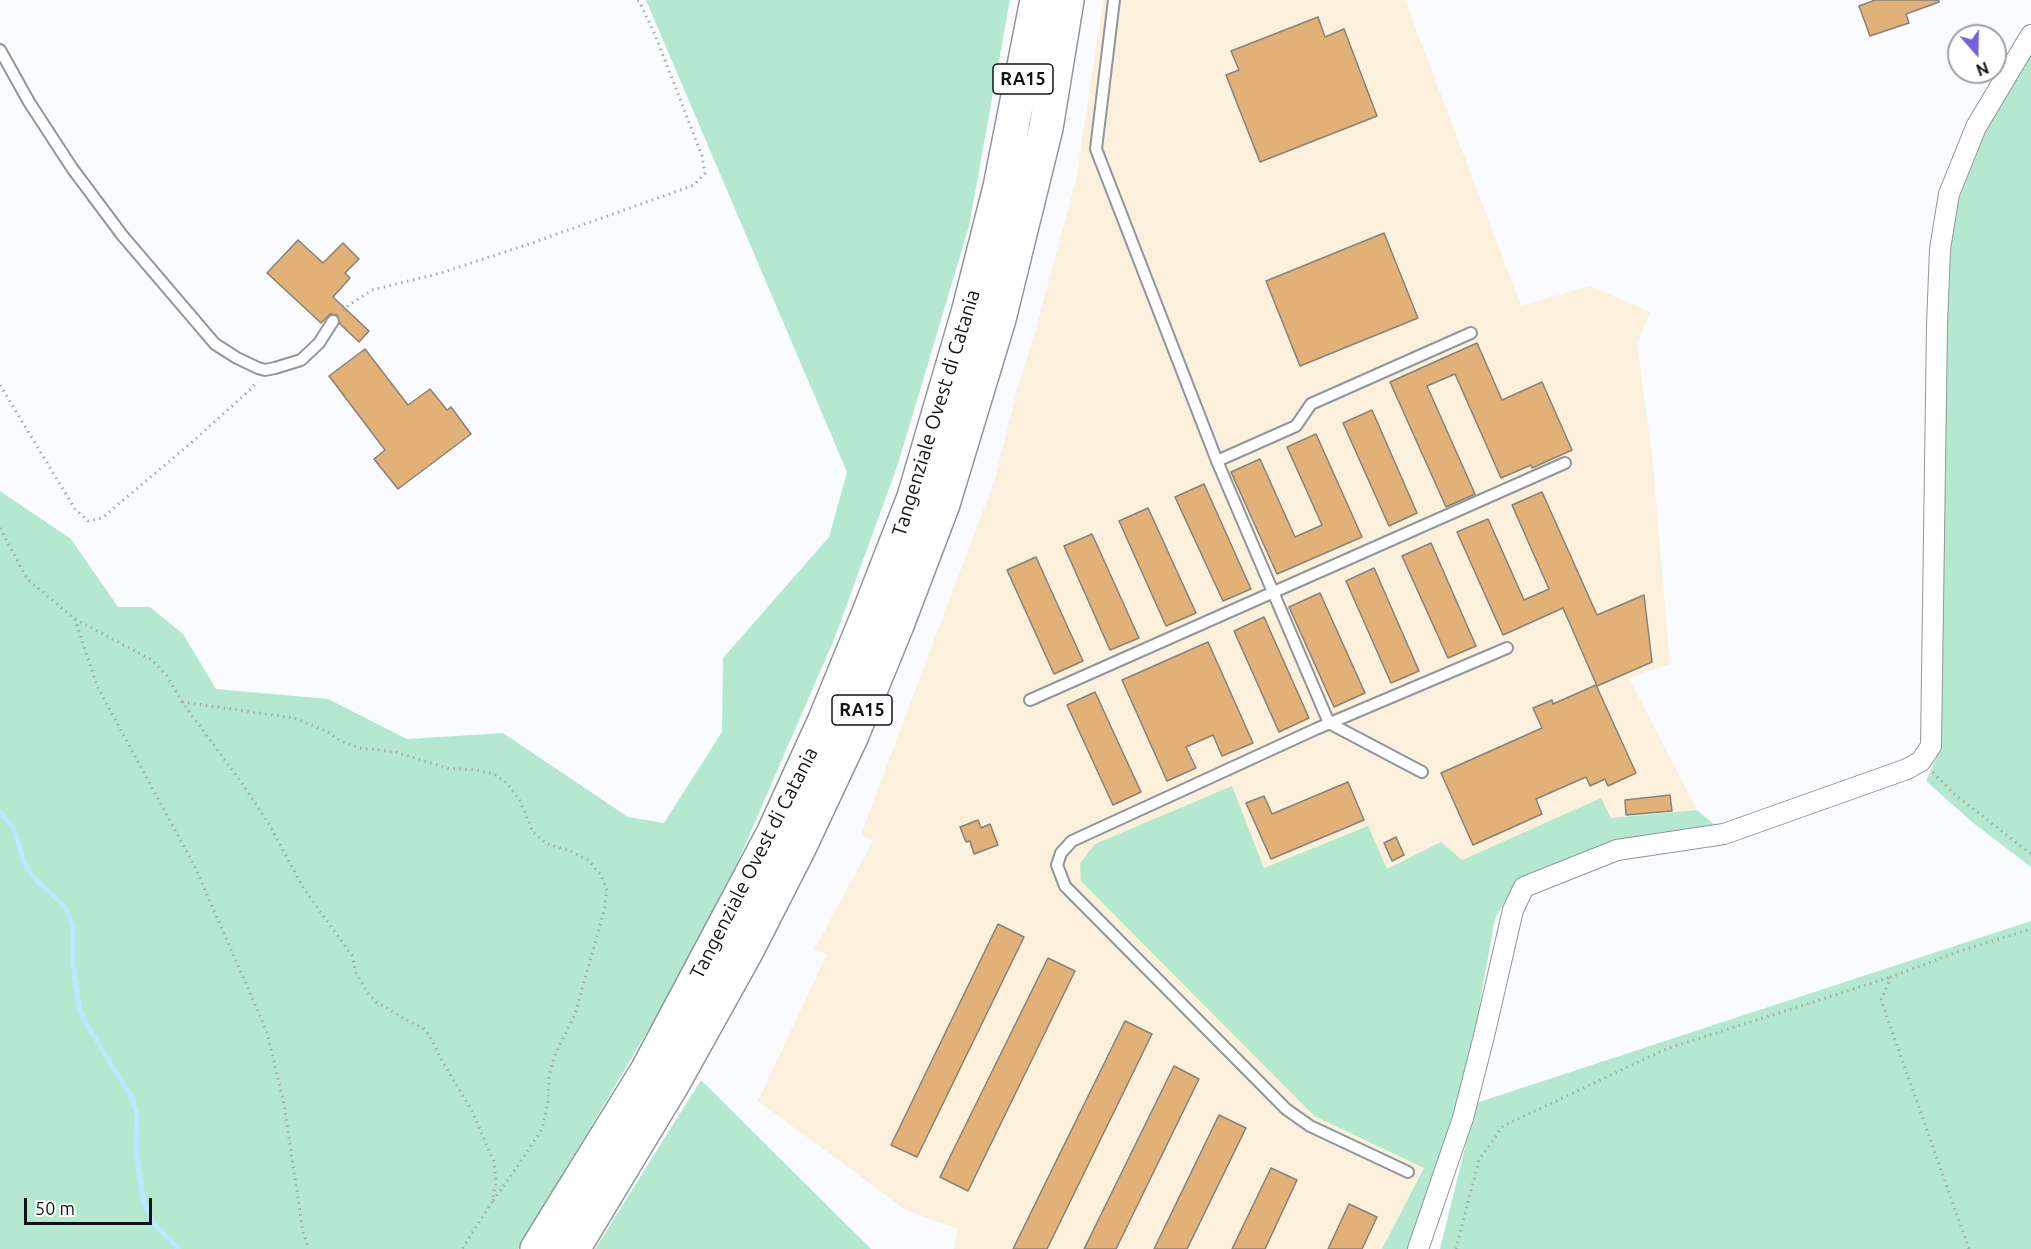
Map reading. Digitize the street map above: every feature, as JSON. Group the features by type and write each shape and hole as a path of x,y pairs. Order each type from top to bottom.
{"highway":[{"path":"1006,158 1013,62 1023,0"},
{"name":"Tangenziale Ovest di Catania","path":"537,1249 647,1071 708,959 773,834 824,722 914,497 968,313 1006,158 1059,0"},
{"name":"Tangenziale Ovest di Catania","path":"573,1249 672,1085 746,952 799,848 852,735 897,625 943,504 999,319 1046,128 1059,0"}],"street":[{"path":"1418,1249 1463,1118 1514,910 1524,887 1617,850 1724,834 1907,769 1921,760 1931,746 1940,249 1949,194 1976,127 2031,35"}],"lane":[{"path":"1114,0 1096,149 1217,461 1329,723 1422,772"},
{"path":"0,50 29,102 72,168 122,235 215,344 237,358 265,370 301,360 319,343 333,321"},
{"path":"1217,461 1296,426 1311,404 1471,333"},
{"path":"1030,700 1565,463"},
{"path":"1408,1172 1310,1126 1286,1109 1065,885 1057,865 1061,854 1072,841 1329,723 1507,648"}],"path":[{"path":"333,321 349,304 372,290 441,273 529,244 694,184 705,173 702,156 656,37 639,1 635,0"},
{"path":"0,385 75,509 88,521 102,518 191,443 252,388 265,370"},
{"path":"0,528 27,579 75,619 152,660 167,676 182,702 244,786 270,826 304,889 352,956 357,973 368,993 376,1002 423,1028 430,1036 472,1111 494,1162 496,1182 492,1202"},
{"path":"75,619 97,686 195,867 267,1032 285,1104 303,1232 309,1249"},
{"path":"182,702 294,718 360,748 395,752 448,768 494,774 507,783 520,801 534,832 547,844 568,850 588,860 601,875 607,891 604,911 575,1014 554,1057 549,1076 548,1101 542,1129 462,1249"},
{"path":"1921,760 1953,793 2031,854"},
{"path":"1456,1249 1479,1160 1503,1126 1666,1049 1892,977 1960,951 2031,929"},
{"path":"1892,977 1881,1000 1969,1249"}],"shaded area":[{"path":"1103,0 1405,0 1521,306 1590,286 1650,312 1637,344 1652,454 1670,664 1629,678 1697,810 1611,818 1601,798 1462,860 1441,843 1387,869 1367,827 1264,868 1231,786 1314,1116 1424,1168 1382,1249 954,1249 958,1229 906,1210 758,1101 827,954 814,950 873,841 861,834 995,479 1019,383 1076,180"}],"green space":[{"path":"646,0 1010,0 969,226 898,464 835,637 740,857 668,997 518,1249 0,1249 0,491 71,539 118,607 150,607 183,634 216,689 328,699 407,739 503,733 628,817 664,823 722,732 723,658 829,537 847,472"},
{"path":"2031,48 2031,867 1972,822 1926,781 1939,752 1945,468 1945,281 1950,223 1971,155"},
{"path":"1232,786 1264,868 1368,826 1387,869 1441,842 1462,860 1601,798 1611,818 1697,810 1720,829 1613,841 1516,883 1495,918 1468,1070 1438,1173 1408,1249 1382,1249 1424,1168 1314,1116 1081,881 1080,863 1095,844"},
{"path":"2031,921 2031,1249 1440,1249 1476,1103"},
{"path":"701,1080 871,1249 595,1249"}],"building":[{"path":"1875,0 1939,0 1939,2 1906,14 1909,23 1870,36 1859,6"},
{"path":"1318,17 1325,37 1344,29 1377,116 1260,162 1226,75 1239,70 1231,51"},
{"path":"1384,233 1418,318 1300,366 1266,281"},
{"path":"298,240 323,263 343,243 359,259 345,273 350,278 333,297 369,331 359,342 340,324 337,315 330,314 321,323 267,273"},
{"path":"1477,343 1502,400 1542,382 1572,450 1532,468 1531,465 1501,478 1455,374 1427,386 1475,494 1446,507 1390,382"},
{"path":"365,349 408,405 430,389 447,410 451,407 471,434 398,489 374,459 385,450 329,376"},
{"path":"1372,410 1417,513 1389,526 1343,423"},
{"path":"1316,434 1362,537 1277,574 1231,472 1260,459 1295,537 1322,525 1287,447"},
{"path":"1204,484 1251,589 1223,601 1175,497"},
{"path":"1542,492 1597,615 1644,595 1652,662 1597,686 1563,608 1503,635 1457,532 1488,519 1524,600 1549,589 1512,505"},
{"path":"1148,508 1196,613 1166,626 1119,521"},
{"path":"1092,534 1139,638 1110,650 1064,546"},
{"path":"1431,543 1476,646 1448,658 1402,556"},
{"path":"1036,557 1083,661 1054,674 1007,570"},
{"path":"1374,568 1419,671 1391,683 1346,581"},
{"path":"1320,593 1365,693 1334,707 1289,607"},
{"path":"1264,617 1309,718 1279,732 1234,631"},
{"path":"1208,642 1253,743 1222,756 1213,735 1186,747 1196,768 1167,781 1122,680"},
{"path":"1596,685 1636,773 1608,786 1605,779 1590,786 1586,777 1536,799 1542,814 1473,845 1441,773 1542,728 1533,708 1552,700 1553,704"},
{"path":"1095,692 1141,792 1113,805 1067,705"},
{"path":"1348,782 1364,820 1271,859 1246,803 1264,796 1272,814"},
{"path":"1670,795 1672,811 1626,815 1625,800"},
{"path":"978,820 981,828 990,824 998,845 974,854 970,841 966,842 960,827"},
{"path":"1396,837 1404,855 1392,861 1384,843"},
{"path":"998,924 1024,937 917,1157 891,1145"},
{"path":"1048,958 1075,971 968,1191 940,1177"},
{"path":"1125,1021 1152,1034 1047,1249 1013,1249"},
{"path":"1174,1066 1199,1079 1116,1249 1084,1249"},
{"path":"1219,1115 1246,1128 1187,1249 1154,1249"},
{"path":"1271,1168 1297,1180 1265,1249 1232,1249"},
{"path":"1349,1204 1377,1217 1362,1249 1328,1249"}],"waterway":[{"path":"0,812 14,829 24,862 32,876 66,908 73,927 73,965 83,1018 132,1098 137,1114 136,1151 144,1203 155,1225 178,1249"}]}
